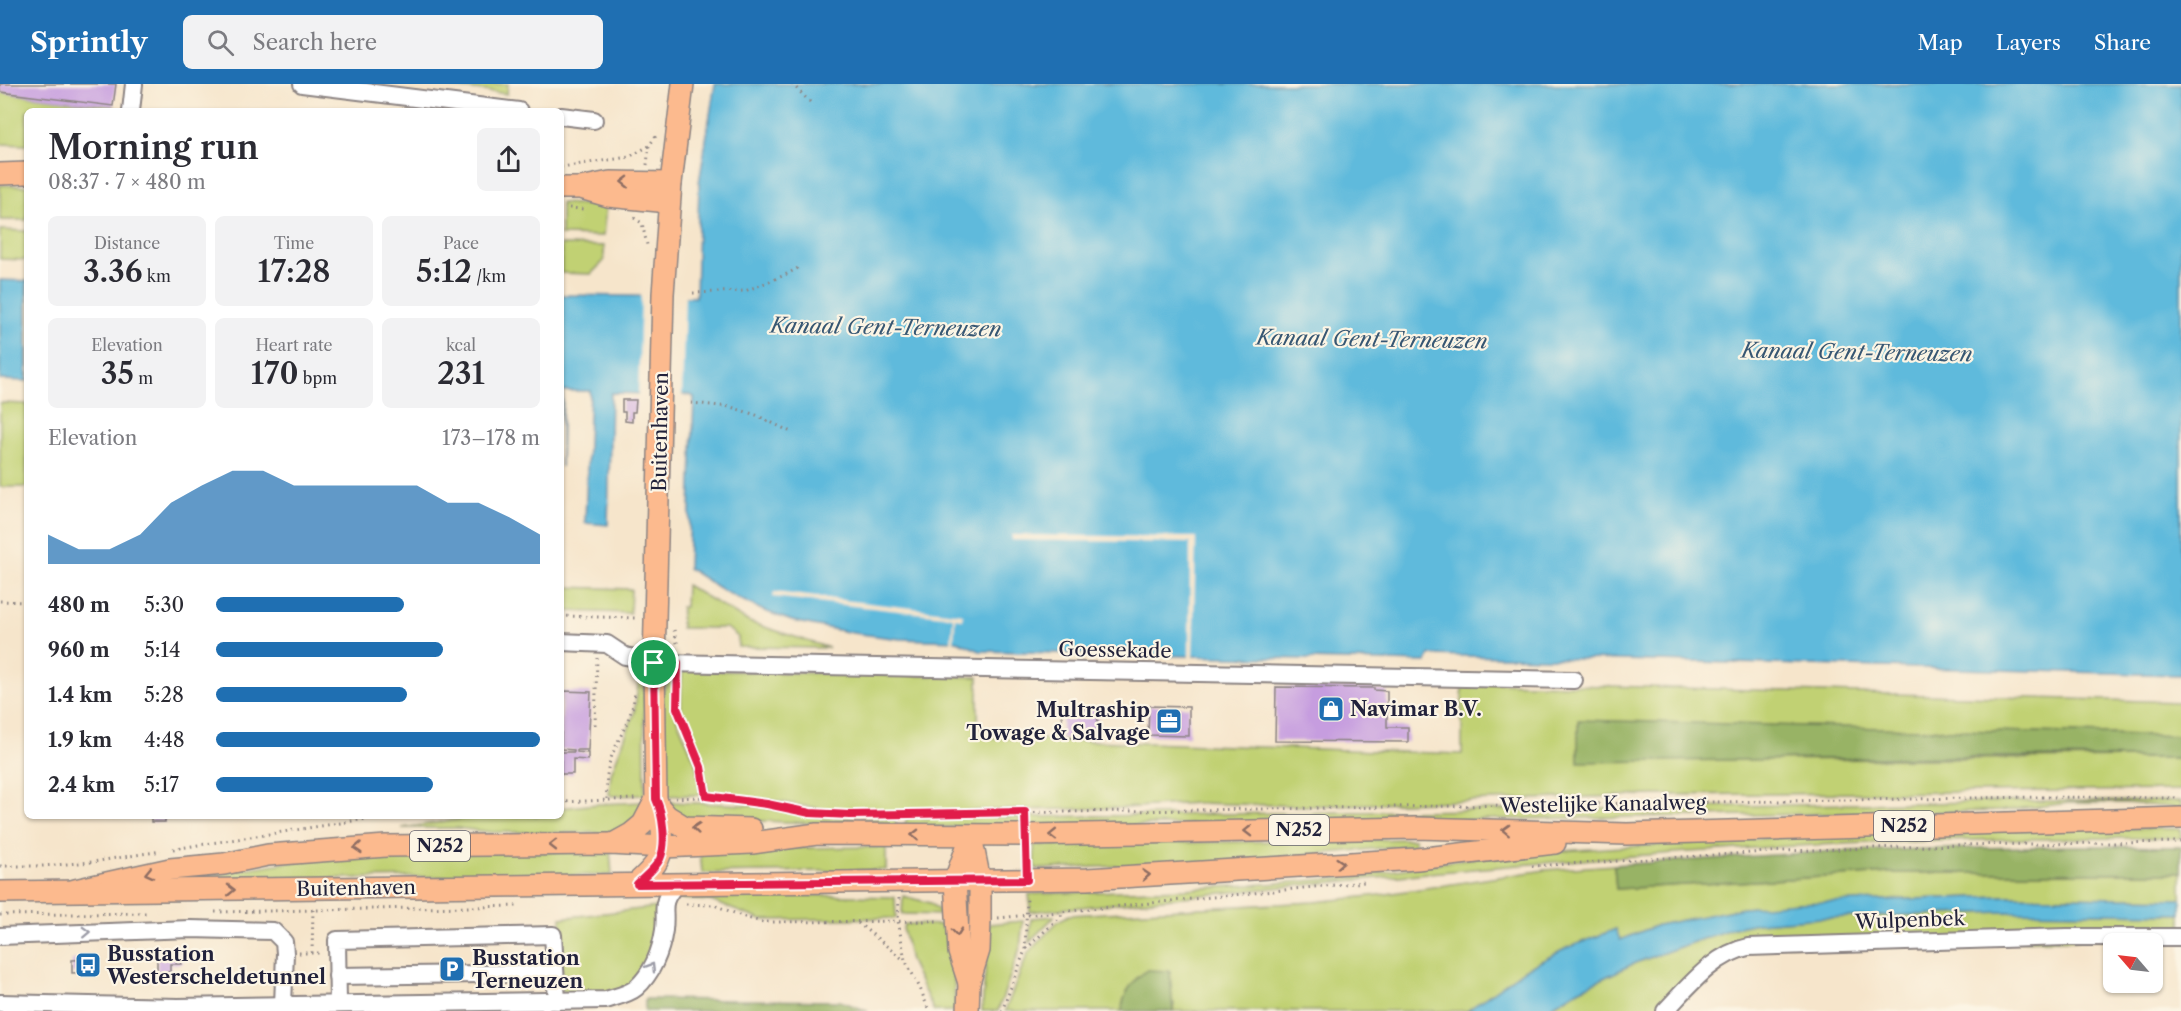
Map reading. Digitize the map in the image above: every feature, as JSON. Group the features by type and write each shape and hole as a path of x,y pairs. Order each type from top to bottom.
{"main road":[{"name":"Buitenhaven","path":"663,846 658,803 654,663 663,294 670,192 683,84"},
{"path":"0,174 24,173"},
{"path":"571,188 608,196 670,192"},
{"name":"Buitenhaven","path":"658,803 668,816 685,827 794,829 817,834"},
{"name":"Buitenhaven","path":"611,844 631,834 643,824 658,803"},
{"name":"Westelijke Kanaalweg","path":"971,836 1417,828 1627,834 2181,818"},
{"name":"Buitenhaven","path":"75,890 170,869 224,864 268,855 386,846 611,844 663,846 752,843 817,834 971,836"},
{"name":"Westelijke Kanaalweg","path":"955,880 1099,878 1417,858 1627,834"},
{"path":"969,983 959,952 955,880 971,836"},
{"path":"968,1011 969,983 979,950 980,881 971,836"},
{"path":"637,884 655,866 663,846"},
{"name":"Buitenhaven","path":"0,892 955,880"}],"street":[{"path":"131,108 134,84"},
{"path":"302,84 495,108"},
{"path":"564,116 594,120"},
{"path":"564,642 607,644 625,656 654,663"},
{"name":"Goessekade","path":"654,663 1574,680"},
{"path":"0,1003 178,1007 606,1000 635,989 649,972 660,951 664,928 663,903 676,883"},
{"path":"0,936 190,929 273,931 284,942 283,1005"},
{"path":"338,1004 336,940 553,935 557,1001"},
{"name":"Wulpenbek","path":"1665,1011 1720,957 1733,950 1748,947 2067,937 2181,937"},
{"path":"337,976 555,973"}],"path":[{"path":"792,84 813,105"},
{"path":"564,167 629,157 649,146"},
{"path":"564,207 592,210"},
{"path":"633,217 642,223 647,254"},
{"path":"693,293 745,291 800,267"},
{"path":"691,403 730,407 756,415 791,432"},
{"path":"0,601 24,602"},
{"path":"564,616 638,618"},
{"path":"596,725 597,644"},
{"path":"678,663 677,708 701,767 706,796 767,804 810,813 840,814"},
{"path":"606,799 611,759 631,715"},
{"name":"Westelijke Kanaalweg","path":"923,815 2041,797 2181,798"},
{"path":"0,866 42,866 92,862 366,819"},
{"path":"1532,866 1808,850 2181,842"},
{"path":"1002,1011 1025,950 1027,880"},
{"path":"899,882 898,921 905,960 929,1011"},
{"path":"1026,917 1368,882"},
{"path":"312,953 313,910"},
{"path":"1025,950 1065,912"},
{"path":"856,922 905,960"}],"green space":[{"path":"426,84 508,84 507,94"},
{"path":"0,92 115,108 24,108 24,145 0,144"},
{"path":"0,185 24,186 24,220 0,220"},
{"path":"564,203 606,206 603,236 564,235"},
{"path":"0,230 24,231 24,260 0,259"},
{"path":"564,245 604,246 604,261 591,274 564,273"},
{"path":"0,403 24,404 24,487 0,487"},
{"path":"686,585 749,622 829,648 738,647 738,637 727,628 681,628 681,607 685,607"},
{"path":"564,587 631,589 630,613 564,611"},
{"path":"682,670 978,677 978,737 1462,754 1462,682 2181,702 2181,736 1578,721 1696,760 2181,758 2181,790 1653,795 1306,806 1196,803 1123,808 845,813 775,801 712,794 708,791 699,753 683,718"},
{"path":"640,672 644,672 645,795 612,796 609,794 611,773 634,714"},
{"path":"675,674 676,717 697,766 701,795 665,796 663,692"},
{"path":"1578,720 2181,736 2181,758 1976,757 1578,762"},
{"path":"2181,801 2181,808 2126,803 2069,803 1999,811 1029,827 1028,817"},
{"path":"643,802 639,816 627,829 601,833 402,828 460,819 564,819 564,808"},
{"path":"669,802 749,805 826,818 895,819 896,827 764,821 706,823 688,821 674,811"},
{"path":"1017,817 1022,827 904,827 907,818"},
{"path":"2100,828 2181,829 2181,838 1934,841 1688,852 1441,872 1030,912 1029,894 1268,884 1353,877 1464,859 1575,850 1850,833"},
{"path":"1415,839 1415,845 1216,863 1035,869 1034,845"},
{"path":"2079,846 2181,847 2181,873 1891,873 1616,889 1614,865 1837,851"},
{"path":"886,847 886,870 702,873 700,849"},
{"path":"610,851 612,875 171,880 310,859 417,853"},
{"path":"1614,865 1616,889 1891,873 2181,873 2181,899 2005,896 1743,908 1658,925 1619,940 1616,929 1567,948 1524,970 1467,1011 1173,1011 1174,1003 1137,977 1126,995 1122,1011 1005,1011 1028,953 1057,922 1069,915 1315,902 1380,895 1545,870"},
{"path":"686,894 895,897 896,918 761,920 711,901 678,899"},
{"path":"903,896 930,903 944,915 902,914"},
{"path":"658,907 656,941 645,972 621,993 562,992 561,918"},
{"path":"2004,912 2181,914 2181,938 2163,938 2163,933 2103,933 2103,939 1732,945 1660,1011 1545,1011 1578,990 1635,963 1733,928 1757,923 1821,918"},
{"path":"1054,916 1053,918 1029,942 1031,918"},
{"path":"1023,921 1020,948 998,1011 982,1011 989,924"},
{"path":"905,924 947,925 954,973 955,1011 934,1011 910,961 903,928"},
{"path":"1147,970 1170,971 1173,1011 1122,1011 1124,999 1130,988"},
{"path":"645,999 840,1001 868,1011 645,1011"}],"water":[{"name":"Kanaal Gent-Terneuzen","path":"715,84 2181,84 2181,675 1430,655 1426,662 980,651 957,641 900,639 853,633 792,621 762,610 722,590 688,568 694,397 690,395 611,393 608,525 585,523 590,391 564,391 564,295 696,297 699,183"},
{"path":"0,280 24,281 24,381 0,380"},
{"path":"2005,896 2181,899 2181,914 2004,912 1821,918 1757,923 1733,928 1635,963 1578,990 1544,1011 1467,1011 1524,970 1567,948 1616,929 1620,940 1658,925 1743,908 1797,903"}],"pier":[{"path":"641,295 685,295 682,398 638,396"},
{"path":"1012,535 1196,537 1193,658 1189,658 1190,543 1012,540"},
{"path":"774,592 963,614 962,619 955,618 954,644 951,644 953,617 773,597"}],"building":[{"path":"0,84 116,84 113,106 0,92"},
{"path":"622,400 636,400 632,422 625,421"},
{"name":"Navimar B.V.","path":"1276,687 1374,688 1374,690 1387,691 1387,727 1408,727 1408,742 1275,741"},
{"path":"564,691 591,692 588,750 577,750 577,752 588,753 588,760 573,759 573,774 564,774 564,752 574,752 574,750 564,749"},
{"path":"1149,706 1189,707 1189,736 1148,735"},
{"path":"1062,708 1098,709 1097,738 1062,738"},
{"path":"151,819 165,819 165,822 151,822"},
{"path":"182,958 182,964 170,964 170,972 157,972 157,959"},
{"path":"97,959 98,972 72,973 72,960"}],"place":[{"name":"Navimar B.V.","path":"1331,709"},
{"name":"Multraship Towage & Salvage","path":"1169,721"},
{"name":"Busstation Westerscheldetunnel","path":"88,965"},
{"name":"Busstation Terneuzen","path":"452,969"}],"route":[{"path":"654,663 678,663 677,708 701,767 706,796 767,804 810,813 901,815 1025,812 1027,880 637,884 655,866 662,854 663,846 660,808 656,799 654,663"}]}
